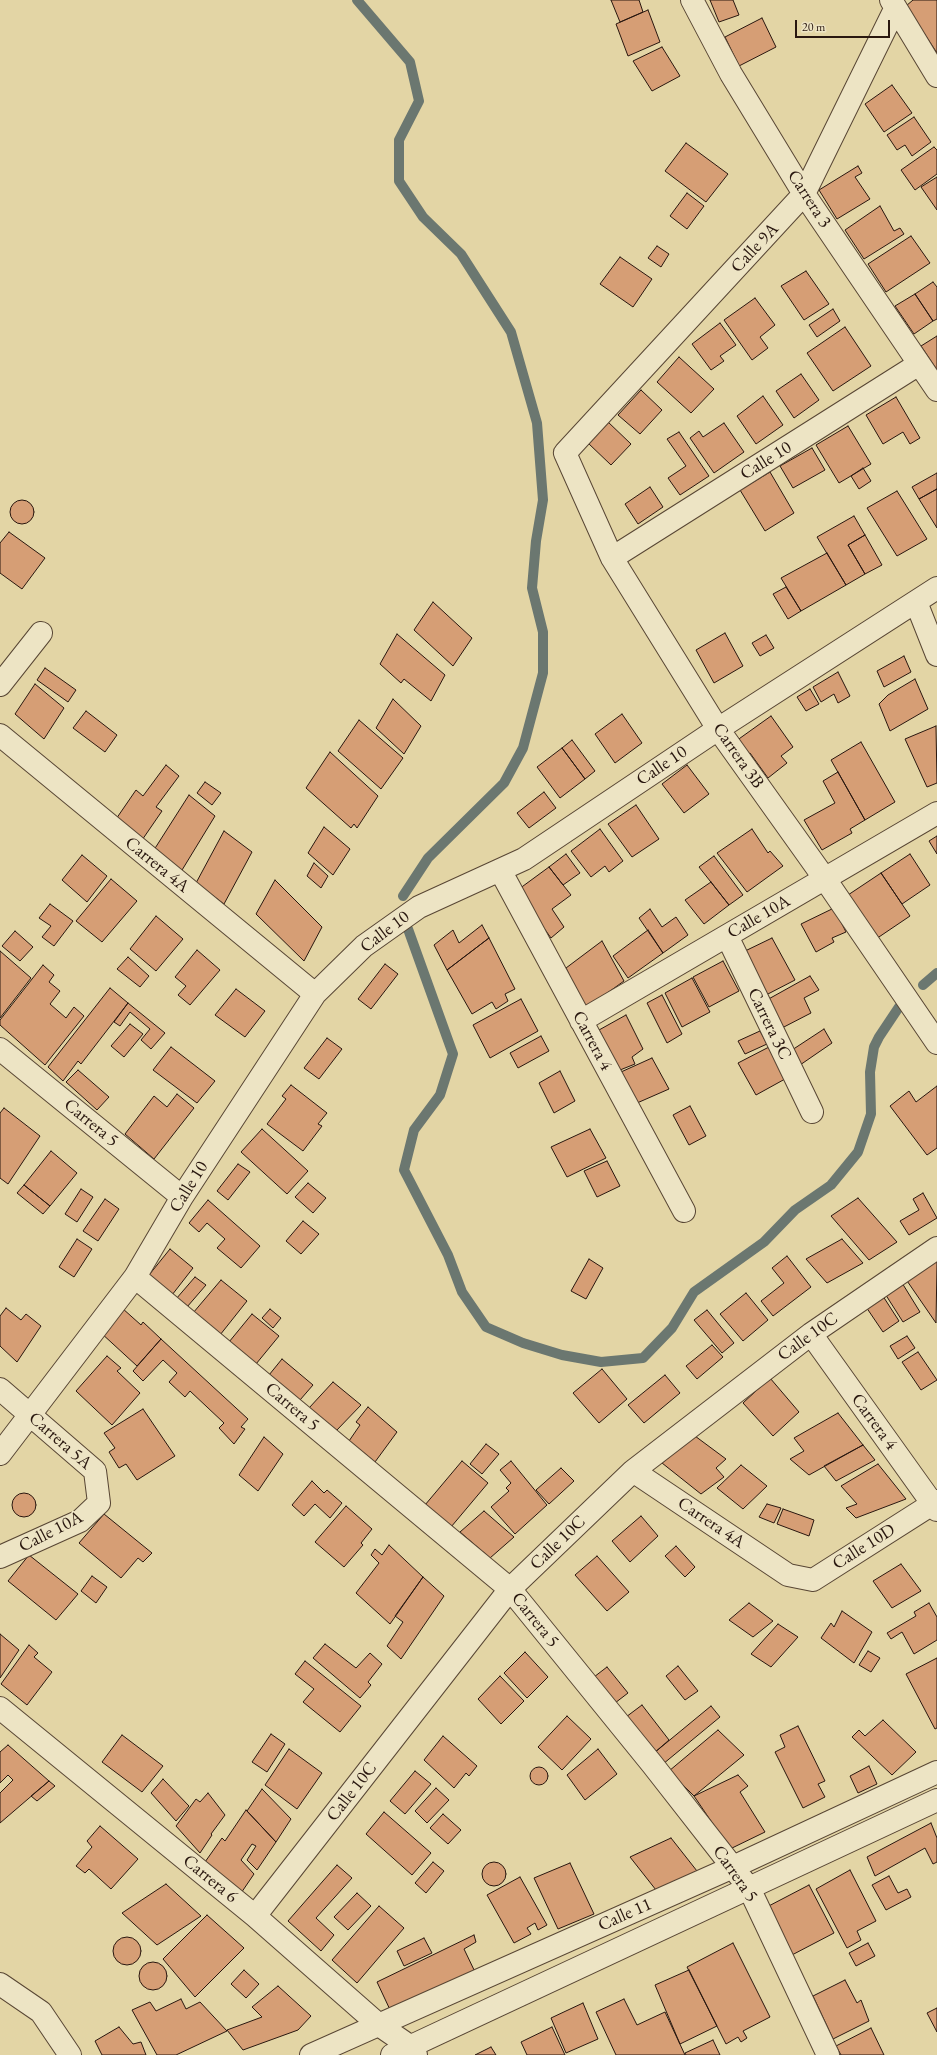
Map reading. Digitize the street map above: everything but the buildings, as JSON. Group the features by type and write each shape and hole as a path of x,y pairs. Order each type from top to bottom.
{"street":[{"name":"Carrera 3","path":"692,0 731,74 804,194 937,390"},
{"name":"Calle 9A","path":"565,453 804,194 893,4"},
{"path":"893,4 937,76"},
{"name":"Calle 10","path":"612,558 919,364"},
{"name":"Carrera 3B","path":"565,453 612,558 718,729 825,879 937,1043"},
{"name":"Calle 10","path":"0,1454 135,1276 182,1197 315,994 364,946 419,907 524,859 718,729 937,588"},
{"path":"916,602 937,655"},
{"path":"0,685 41,633"},
{"name":"Carrera 4A","path":"0,735 315,994"},
{"name":"Calle 10A","path":"580,1021 937,813"},
{"name":"Carrera 4","path":"500,870 580,1021 684,1211"},
{"name":"Carrera 3C","path":"727,936 812,1112"},
{"name":"Carrera 5","path":"0,1049 182,1197"},
{"name":"Calle 10C","path":"255,1916 510,1589 633,1471 811,1334 937,1248"},
{"name":"Carrera 5","path":"135,1276 510,1589 749,1888 828,2055"},
{"name":"Carrera 4","path":"811,1334 936,1505"},
{"name":"Carrera 5A","path":"0,1389 95,1471 99,1504"},
{"name":"Carrera 4A","path":"633,1471 788,1575"},
{"name":"Calle 10A","path":"0,1557 80,1521 99,1504"},
{"name":"Calle 10D","path":"788,1575 813,1580 936,1505"},
{"name":"Carrera 6","path":"0,1708 255,1916 379,2025 406,2052"},
{"name":"Calle 11","path":"311,2055 733,1867 937,1772"},
{"name":"Calle 11","path":"406,2052 937,1800"},
{"path":"0,1984 42,2012 70,2055"}],"waterway":[{"path":"357,0 410,62 419,101 399,140 399,181 423,217 461,254 511,332 537,423 543,500 536,541 532,588 543,632 543,673 523,748 504,783 428,858 403,896"},
{"path":"408,929 453,1054 440,1095 414,1130 404,1170 448,1255 462,1292 486,1327 523,1343 562,1355 601,1362 643,1358 672,1328 694,1292 764,1242 795,1210 831,1185 858,1152 871,1114 870,1072 874,1047 899,1007"},
{"path":"923,985 937,973"}]}
